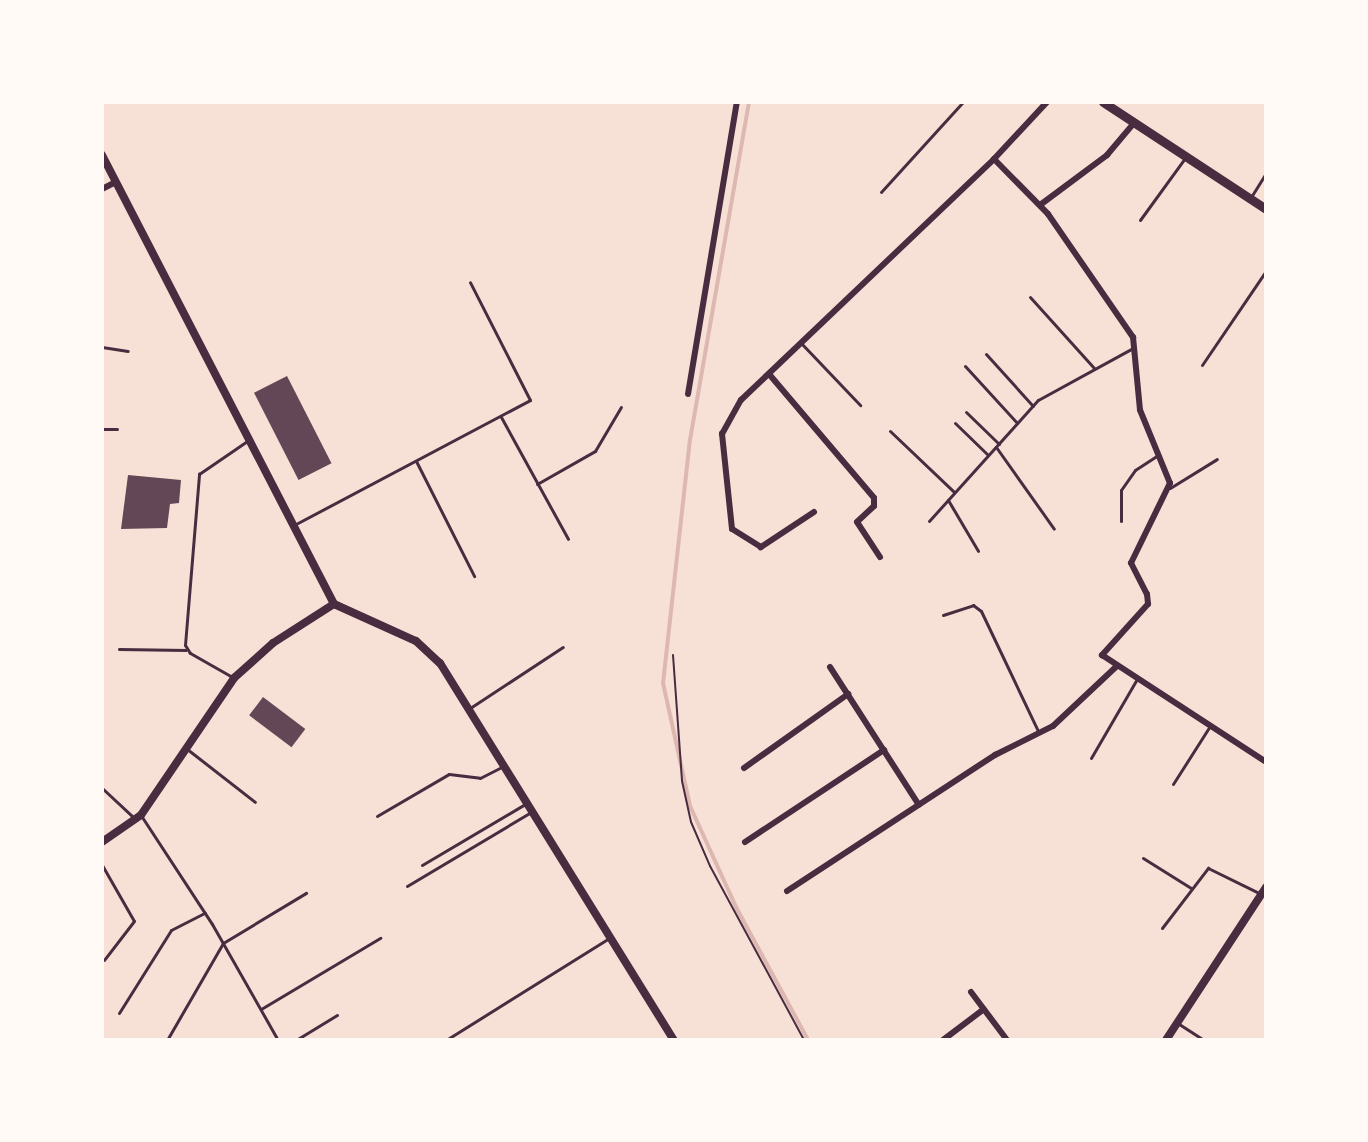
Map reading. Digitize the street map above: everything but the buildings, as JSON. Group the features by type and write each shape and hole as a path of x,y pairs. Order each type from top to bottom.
{"main road":[{"path":"1103,102 1185,159 1266,209"}],"street":[{"path":"688,394 737,102"},
{"path":"814,512 761,547 729,524 722,434 741,400 994,159 1047,102"},
{"path":"1040,205 1107,155 1134,123"},
{"path":"102,155 334,604 416,641 441,663 674,1040"},
{"path":"994,159 1040,205 1133,337 1140,410 1170,488 1131,563 1148,594 1148,604 1102,655 1266,762"},
{"path":"102,189 116,182"},
{"path":"769,374 874,498 874,506 857,522 880,556"},
{"path":"102,842 138,817 234,678 273,643 334,604"},
{"path":"787,891 995,755 1053,726 1117,666"},
{"path":"830,667 919,805"},
{"path":"744,768 848,694"},
{"path":"745,842 884,750"},
{"path":"1166,1040 1264,891"},
{"path":"970,992 1007,1040"},
{"path":"944,1040 984,1009"}],"lane":[{"path":"881,192 963,102"},
{"path":"1140,220 1185,159"},
{"path":"1249,199 1266,173"},
{"path":"1202,365 1266,271"},
{"path":"292,526 530,400 530,394 470,282"},
{"path":"1030,297 1094,368"},
{"path":"801,343 860,405"},
{"path":"102,347 128,351"},
{"path":"929,521 1044,395 1135,347"},
{"path":"986,354 1033,406"},
{"path":"965,366 1017,423"},
{"path":"537,484 596,450 621,407"},
{"path":"966,412 997,446 1054,529"},
{"path":"501,417 568,539"},
{"path":"955,423 988,455"},
{"path":"102,429 117,429"},
{"path":"890,432 955,493"},
{"path":"186,650 199,474 248,440"},
{"path":"1120,521 1121,490 1135,470 1158,455"},
{"path":"1170,488 1217,459"},
{"path":"416,461 474,576"},
{"path":"948,500 978,551"},
{"path":"943,615 977,606 1039,733"},
{"path":"469,709 563,646"},
{"path":"119,650 186,650 234,678"},
{"path":"1091,758 1137,679"},
{"path":"1173,783 1210,726"},
{"path":"186,748 255,802"},
{"path":"377,816 449,774 480,778 504,766"},
{"path":"102,788 138,817 205,913 278,1040"},
{"path":"422,865 527,803"},
{"path":"407,886 533,811"},
{"path":"1143,858 1191,888"},
{"path":"102,865 134,921 105,960"},
{"path":"1162,928 1208,868 1264,891"},
{"path":"167,1040 223,943 306,893"},
{"path":"119,1012 171,930 205,913"},
{"path":"261,1009 380,938"},
{"path":"446,1040 609,938"},
{"path":"296,1040 337,1015"},
{"path":"1177,1023 1204,1040"}],"path":[{"path":"673,655 682,781 691,822 710,866 804,1040"}],"waterway":[{"path":"749,102 690,439 663,683 690,806 737,909 808,1040"}]}
